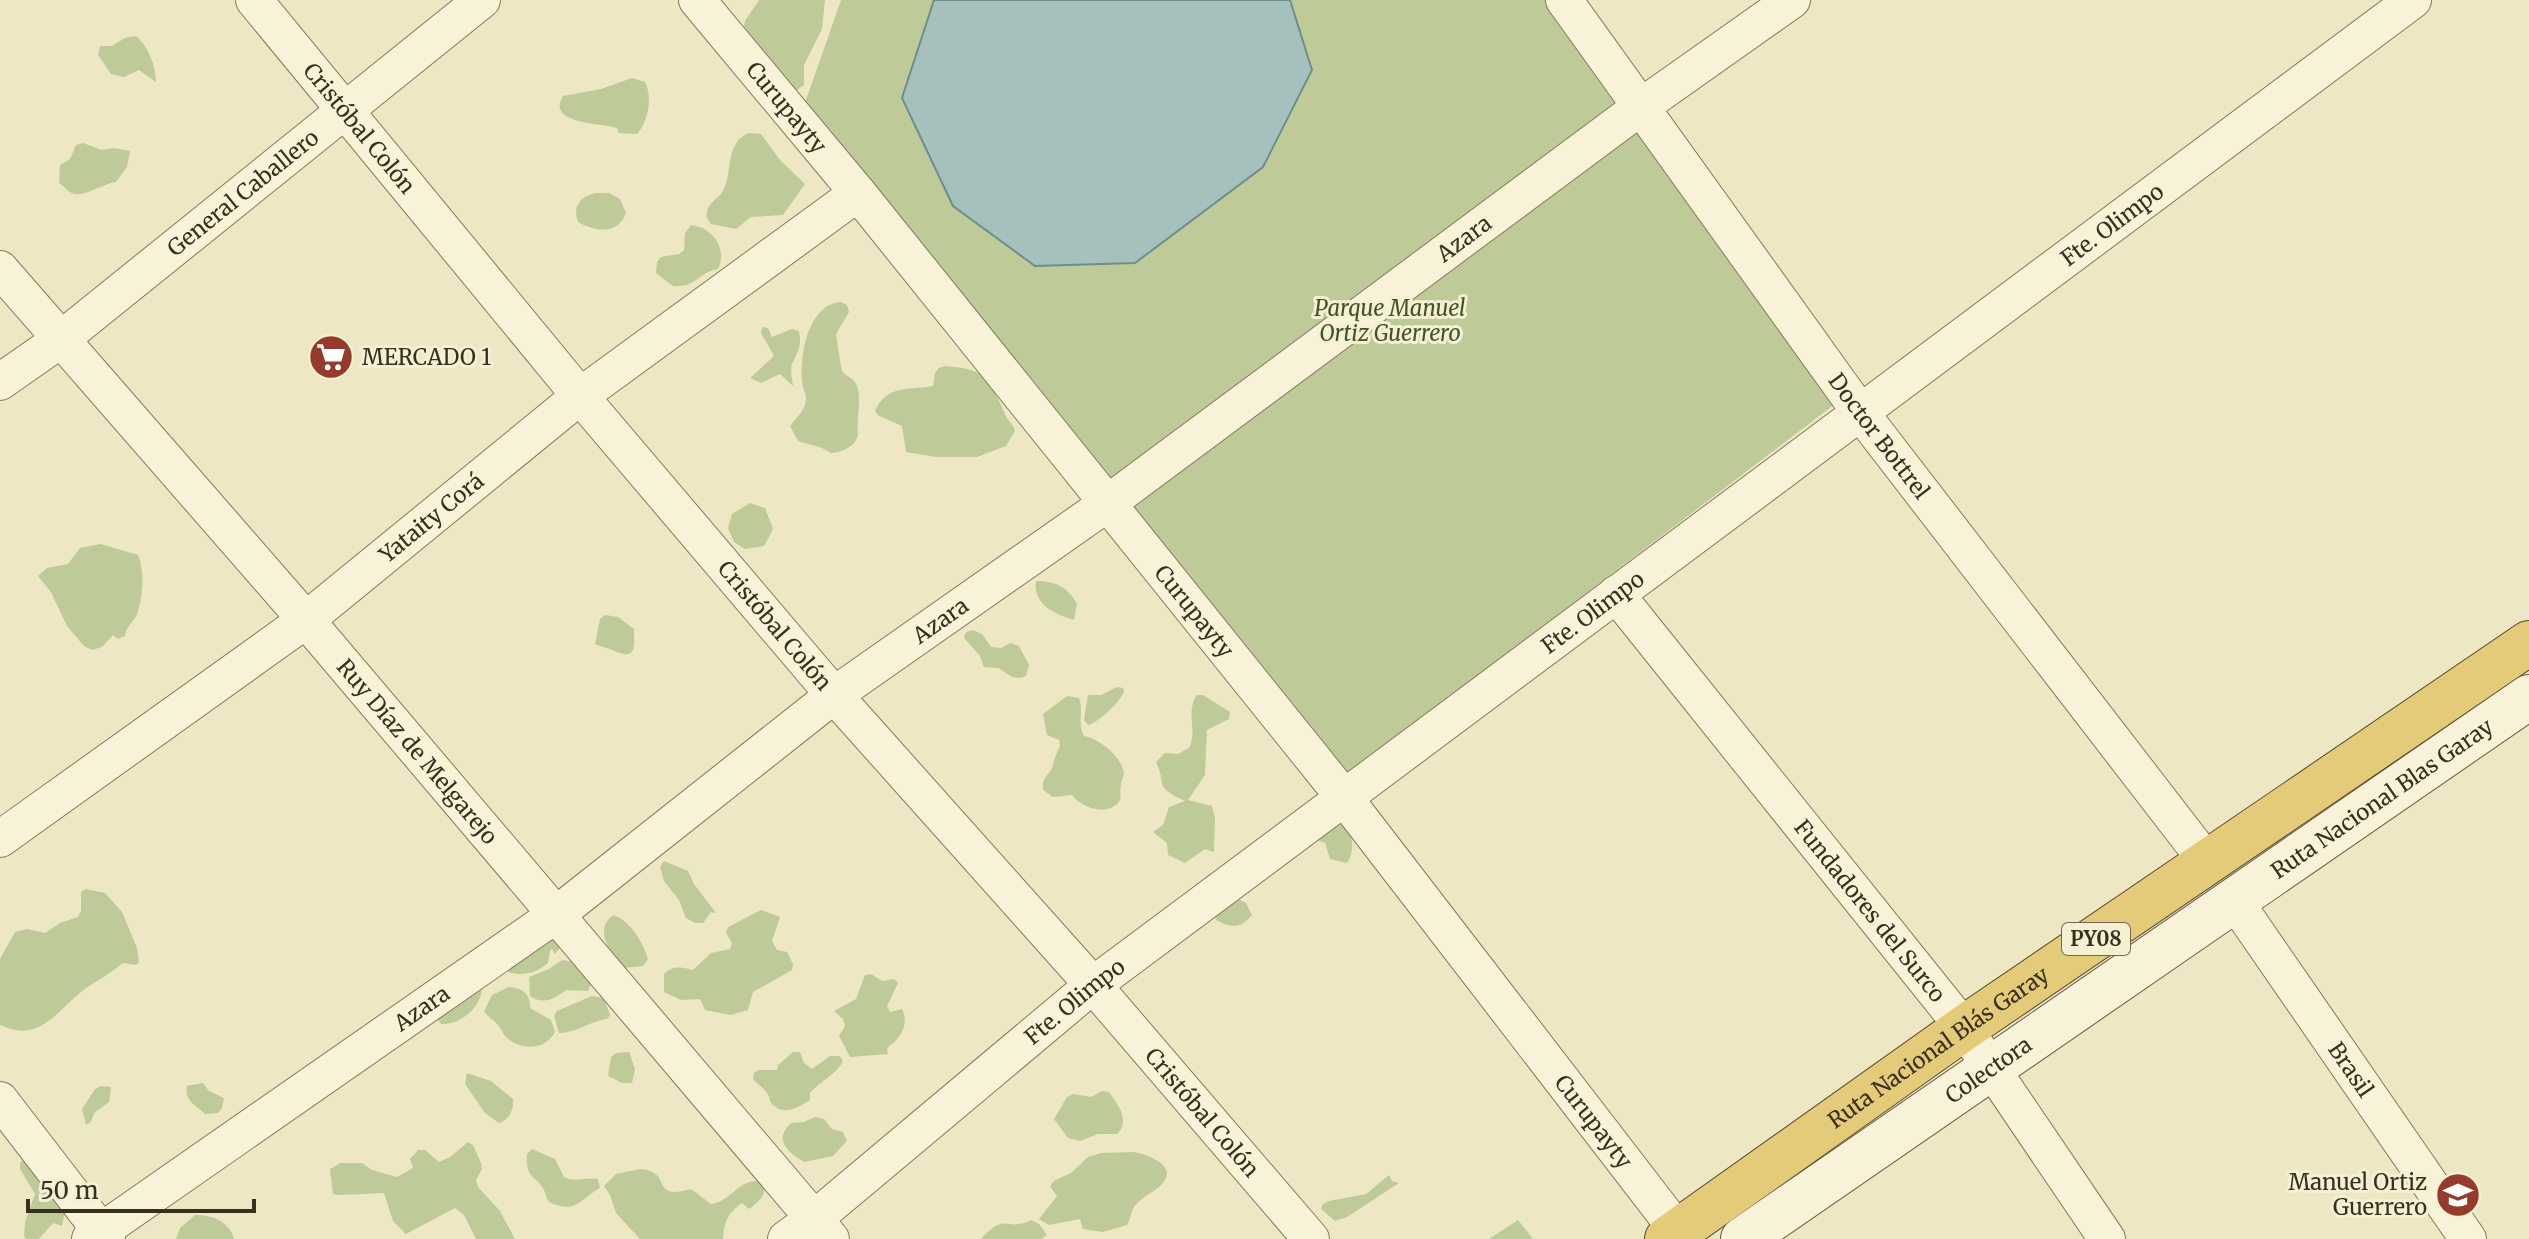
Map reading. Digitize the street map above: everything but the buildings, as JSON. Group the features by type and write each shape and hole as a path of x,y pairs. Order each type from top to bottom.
{"highway":[{"name":"Ruta Nacional Blás Garay","path":"1672,1235 1964,1028 2529,643"}],"main road":[{"name":"Ruta Nacional Blas Garay","path":"2234,900 2529,697"},
{"name":"Colectora","path":"1743,1239 2234,900"}],"street":[{"name":"Cristóbal Colón","path":"254,0 580,396 834,695 1093,985 1311,1239"},
{"name":"General Caballero","path":"0,382 60,340 482,0"},
{"name":"Curupayty","path":"697,0 858,193 1343,796 1672,1235"},
{"name":"Doctor Bottrel","path":"1564,0 1860,412 2208,863"},
{"name":"Azara","path":"99,1236 557,914 834,695 1108,503 1642,106 1792,0"},
{"name":"Fte. Olimpo","path":"810,1232 1093,985 2413,0"},
{"name":"Yataity Corá","path":"0,839 306,620 580,396 858,193"},
{"name":"Ruy Díaz de Melgarejo","path":"0,269 557,914 810,1232"},
{"name":"Fundadores del Surco","path":"1616,594 1964,1028 2107,1239"},
{"name":"Brasil","path":"2234,900 2468,1239"},
{"path":"0,1100 99,1236"}],"green space":[{"path":"759,0 825,0 822,29 804,65 804,85 793,93 743,33 745,21"},
{"name":"Parque Manuel Ortiz Guerrero","path":"841,0 1552,0 1839,401 1346,776 805,103"},
{"path":"136,36 150,57 156,82 139,70 124,77 111,74 98,55 100,46 112,46"},
{"path":"632,78 645,82 649,95 646,116 637,134 619,133 617,128 579,121 562,113 560,105 563,96 601,89"},
{"path":"748,133 761,134 780,160 805,184 783,215 751,217 736,229 711,224 707,217 708,209 726,184 735,145"},
{"path":"83,143 102,150 114,148 130,151 127,167 116,182 75,194 59,183 60,165 70,159 76,145"},
{"path":"596,193 609,193 620,199 626,213 612,228 591,228 578,222 576,211 579,203"},
{"path":"691,225 712,235 720,247 721,262 718,269 692,283 673,286 656,273 657,262 661,257 684,250 685,233"},
{"path":"841,302 847,305 849,312 836,334 842,370 857,386 858,433 849,448 831,453 798,441 790,426 806,403 802,363 807,335 820,312 829,305"},
{"path":"762,327 768,328 772,337 792,329 799,331 800,345 791,367 793,386 780,374 761,383 750,378 774,356 761,333"},
{"path":"945,366 978,373 990,384 1015,431 1006,446 977,457 936,457 906,452 902,426 879,416 875,411 892,393 933,386 935,373"},
{"path":"750,503 765,508 773,529 764,546 745,549 734,542 728,528 732,514"},
{"path":"101,544 138,555 142,569 142,592 137,614 125,636 118,639 113,635 102,647 92,650 84,646 67,626 51,592 38,576 47,568 68,564 80,548"},
{"path":"1036,581 1055,584 1069,593 1077,604 1074,620 1053,612 1042,603"},
{"path":"605,615 618,617 634,629 631,653 622,654 595,644 600,619"},
{"path":"973,630 982,634 991,647 1001,648 1010,643 1019,646 1029,665 1026,676 1015,678 999,668 984,667 980,656 964,638 966,632"},
{"path":"1117,687 1123,688 1124,692 1118,701 1088,725 1084,720 1088,695 1101,695"},
{"path":"1197,695 1203,695 1230,712 1229,719 1207,730 1205,775 1188,800 1212,806 1215,818 1214,852 1205,849 1185,863 1168,855 1167,843 1153,832 1163,825 1169,807 1185,801 1164,788 1156,762 1165,753 1178,754 1189,748 1192,708"},
{"path":"1067,696 1079,698 1084,736 1108,749 1122,766 1124,773 1120,800 1112,808 1099,810 1081,803 1072,795 1053,797 1043,790 1043,782 1052,769 1060,746 1059,740 1047,735 1043,714"},
{"path":"1341,824 1346,825 1352,839 1347,863 1330,859 1325,843 1314,839"},
{"path":"664,861 688,871 716,913 711,912 703,923 686,918 679,900 664,881 660,867"},
{"path":"86,889 105,893 122,912 137,948 139,962 136,965 123,963 81,992 45,1024 25,1031 0,1025 0,959 15,932 27,929 45,933 60,923 78,917 81,892"},
{"path":"1235,897 1246,903 1252,915 1236,926 1216,920 1214,914"},
{"path":"761,910 780,917 772,941 777,950 787,952 793,964 792,970 753,992 748,1010 730,1015 705,1010 700,999 681,1000 664,992 664,974 667,971 678,968 693,970 711,953 730,949 732,943 726,933 728,927"},
{"path":"614,915 626,922 639,939 648,959 643,966 624,968 609,949 604,927"},
{"path":"537,929 565,942 555,954 552,949 550,951 548,963 538,970 522,974 505,971"},
{"path":"562,960 597,973 588,991 566,990 544,1000 530,996 529,977"},
{"path":"871,974 882,981 894,979 898,983 887,1006 890,1012 902,1009 904,1026 900,1036 887,1048 888,1054 850,1057 839,1036 845,1026 843,1019 834,1011 856,999 865,975"},
{"path":"509,987 525,993 530,1008 551,1020 555,1032 545,1043 532,1047 511,1041 484,1011 492,995"},
{"path":"482,988 478,1002 469,1014 441,1024 434,1013"},
{"path":"592,996 604,998 610,1015 607,1019 559,1033 554,1016 557,1011"},
{"path":"629,1052 635,1069 632,1083 622,1083 608,1076 611,1057 616,1053"},
{"path":"793,1052 800,1052 804,1063 812,1069 830,1056 840,1056 843,1061 810,1093 810,1100 792,1109 782,1110 771,1103 766,1091 753,1079 754,1073 758,1070 777,1070 778,1065"},
{"path":"467,1073 491,1081 513,1099 512,1110 506,1119 499,1123 485,1113 465,1084"},
{"path":"203,1083 209,1091 224,1098 218,1113 205,1114 189,1099 187,1086"},
{"path":"111,1087 109,1102 94,1113 91,1122 86,1125 82,1109 95,1089"},
{"path":"1102,1091 1109,1092 1119,1108 1123,1118 1121,1129 1117,1134 1098,1134 1080,1141 1068,1138 1054,1119 1067,1097 1073,1094 1091,1097"},
{"path":"815,1117 824,1119 832,1129 843,1132 847,1141 833,1156 804,1162 788,1150 783,1135 791,1123"},
{"path":"468,1142 473,1145 481,1163 482,1169 476,1180 478,1187 500,1211 515,1239 476,1239 464,1215 455,1208 406,1234 393,1221 384,1193 333,1194 330,1169 341,1163 362,1163 372,1170 397,1177 413,1168 410,1159 418,1150 425,1150 439,1162"},
{"path":"532,1149 555,1159 564,1177 572,1180 598,1179 600,1188 572,1206 549,1202 528,1168 527,1154"},
{"path":"1134,1152 1159,1162 1164,1166 1167,1177 1134,1207 1127,1225 1103,1232 1083,1229 1080,1219 1049,1225 1039,1219 1057,1196 1050,1186 1071,1173 1088,1157 1101,1153"},
{"path":"24,1159 65,1211 62,1226 53,1223 39,1239 26,1239 24,1236 25,1222 35,1194 20,1169"},
{"path":"640,1169 657,1175 665,1189 678,1192 691,1189 711,1204 750,1182 766,1183 763,1195 756,1204 749,1209 742,1203 733,1210 723,1239 640,1239 616,1213 604,1186 616,1174"},
{"path":"1389,1175 1392,1181 1399,1183 1347,1217 1335,1221 1321,1209 1329,1201 1366,1194"},
{"path":"195,1215 219,1220 234,1239 176,1239 180,1228"},
{"path":"1031,1220 1039,1224 1047,1235 1041,1239 981,1239 996,1226"},
{"path":"1518,1220 1533,1239 1489,1239"}],"water":[{"path":"934,0 1290,0 1312,70 1263,167 1135,263 1035,266 953,206 902,98"}],"place":[{"name":"MERCADO 1","path":"331,357"},
{"name":"Manuel Ortiz Guerrero","path":"2458,1195"}]}
